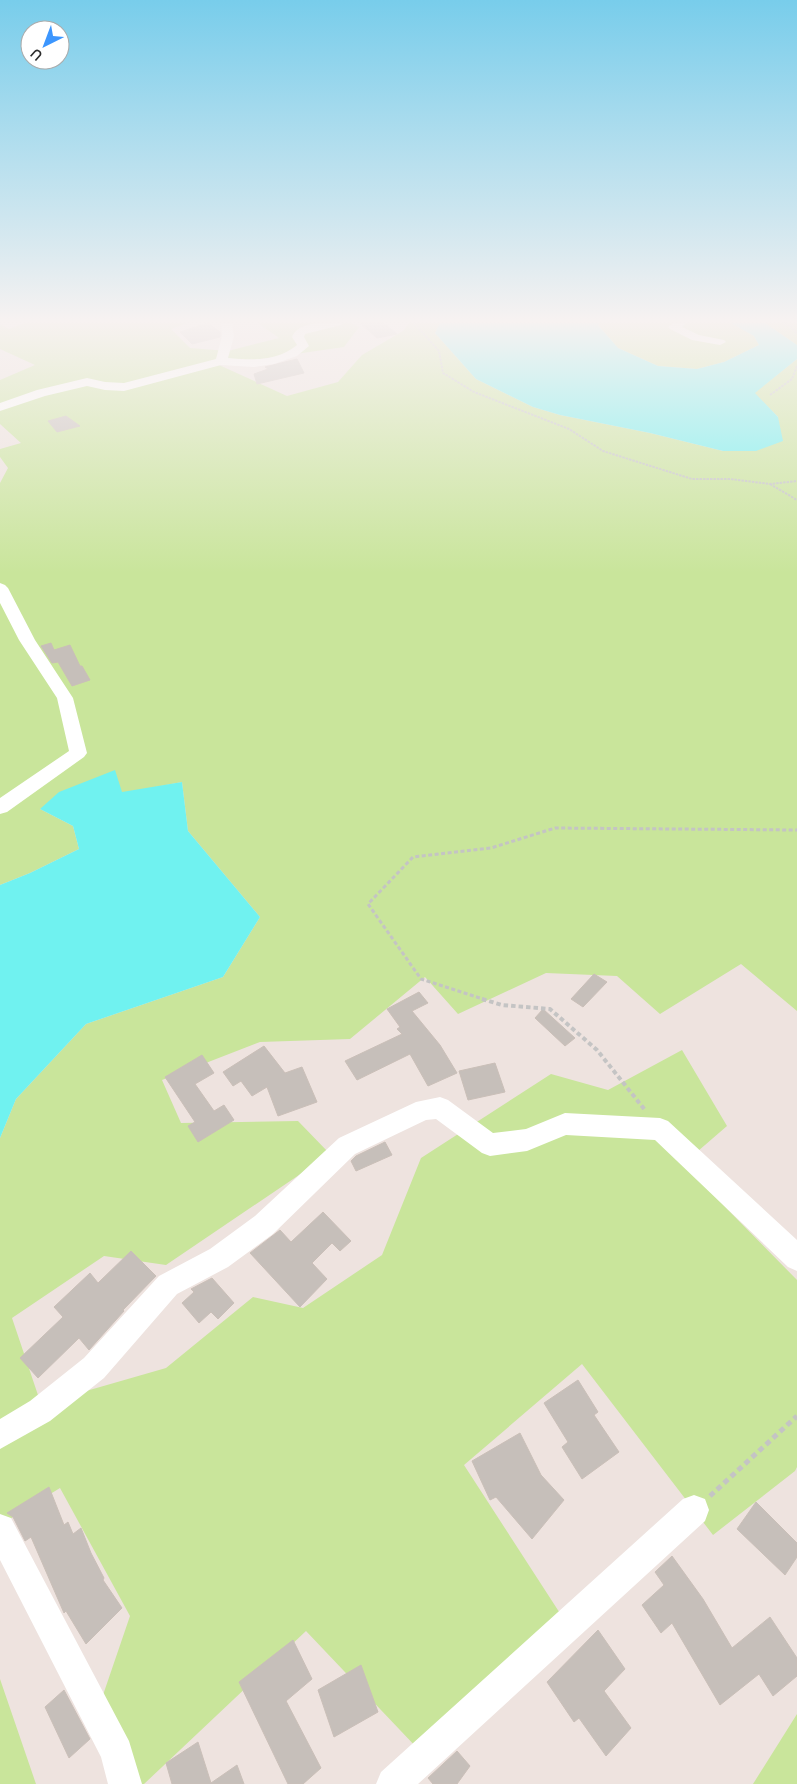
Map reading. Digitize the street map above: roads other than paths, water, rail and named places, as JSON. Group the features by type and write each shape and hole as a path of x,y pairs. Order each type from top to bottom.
{"street":[{"path":"0,588 27,640 65,698 78,753 0,808"},
{"path":"0,1435 40,1411 94,1368 168,1285 219,1258 264,1224 347,1146 424,1110 440,1108 490,1145 527,1140 565,1124 660,1129 797,1258"},
{"path":"393,1784 694,1510"},
{"path":"0,1528 117,1753 126,1784"}],"water":[{"path":"531,406 768,406 778,417 783,441 756,451 723,451 650,433 560,415"},
{"path":"115,770 122,792 182,782 188,831 260,917 223,977 86,1024 16,1099 0,1138 0,885 30,873 79,849 73,826 40,809 59,792"}]}
